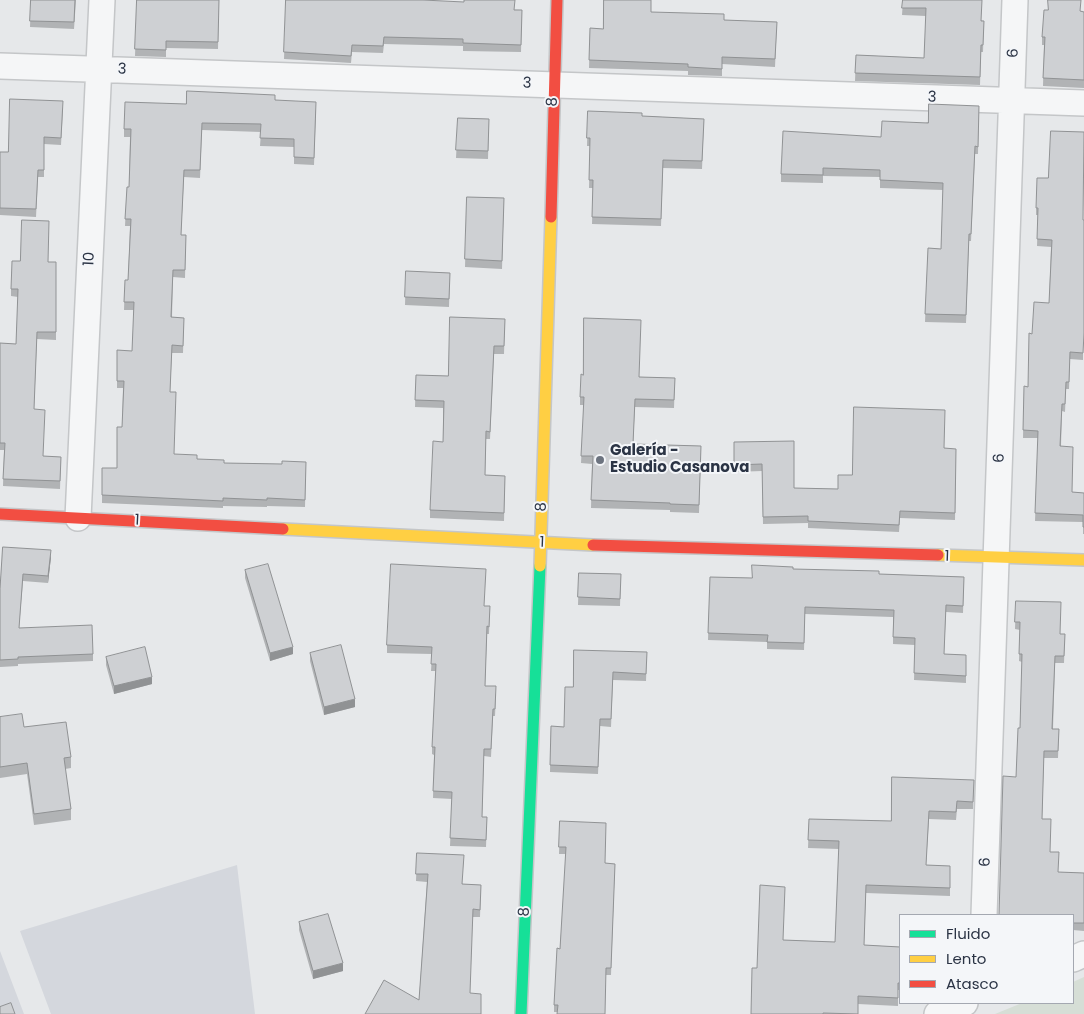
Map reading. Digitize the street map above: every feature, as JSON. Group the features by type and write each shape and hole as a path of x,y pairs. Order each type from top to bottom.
{"street":[{"name":"10","path":"78,518 102,0"},
{"name":"8","path":"521,1014 541,543 557,0"},
{"name":"6","path":"984,914 1015,0"},
{"name":"3","path":"0,66 1084,103"},
{"name":"1","path":"0,514 541,543 1084,560"},
{"path":"937,1014 962,1004"}],"shaded area":[{"path":"237,865 255,1014 51,1014 20,931"},
{"path":"0,951 24,1014 0,1014"},
{"path":"1084,977 1084,1014 995,1014 1020,1004 1074,1004 1074,982"}],"building":[{"path":"31,0 75,0 74,22 30,21"},
{"path":"137,0 219,0 218,42 166,41 166,50 135,49"},
{"path":"286,0 423,0 464,2 464,0 515,0 514,10 522,10 521,45 463,43 463,39 384,37 383,46 352,45 351,56 284,52"},
{"path":"604,0 651,0 651,12 724,14 724,20 777,22 775,59 722,57 722,69 688,67 688,64 589,60 590,28 603,29"},
{"path":"903,0 982,0 981,21 984,21 980,77 855,73 856,55 924,58 926,8 902,8"},
{"path":"1048,0 1081,0 1080,11 1084,12 1084,80 1043,78 1045,37 1042,37 1044,10 1048,10"},
{"path":"187,91 275,95 275,100 316,102 314,158 294,157 294,139 260,138 261,124 202,123 200,170 184,170 181,235 186,235 185,270 173,270 171,317 184,318 183,346 172,345 170,392 176,392 174,454 197,455 197,459 224,460 224,463 282,464 282,461 306,462 305,500 223,498 223,501 102,495 102,468 117,468 117,427 122,427 124,381 117,381 117,350 132,351 134,302 124,302 125,280 128,280 131,219 125,219 127,187 129,187 131,129 124,129 125,102 186,104"},
{"path":"10,99 63,101 61,138 44,137 44,170 38,170 36,209 0,208 0,152 8,152"},
{"path":"929,104 979,106 978,147 975,146 971,234 969,234 966,315 925,314 928,248 941,249 943,183 880,180 880,170 823,168 823,175 781,174 783,131 881,137 882,121 928,123"},
{"path":"588,111 642,113 642,116 704,119 702,161 663,160 661,219 592,217 593,180 589,180 590,138 587,138"},
{"path":"458,118 489,119 488,151 456,150"},
{"path":"1051,131 1084,132 1083,353 1070,352 1069,382 1066,382 1065,404 1062,404 1060,446 1073,447 1072,492 1084,493 1084,527 1083,515 1035,513 1038,431 1023,430 1024,386 1028,387 1029,333 1032,334 1034,302 1049,303 1052,240 1037,239 1038,208 1036,208 1037,178 1048,178"},
{"path":"467,197 504,198 502,261 465,259"},
{"path":"22,220 49,221 48,262 56,262 56,332 37,332 34,409 45,410 43,456 61,457 60,481 3,479 5,443 0,443 0,343 16,344 18,289 11,289 12,261 20,261"},
{"path":"406,271 450,273 449,299 405,297"},
{"path":"450,317 505,319 504,346 494,346 490,432 486,431 485,475 505,476 504,513 430,510 433,441 443,442 444,401 415,400 416,375 448,376"},
{"path":"584,318 641,320 639,377 675,378 674,400 635,399 633,444 701,446 699,505 591,500 593,456 581,456 584,397 580,397 581,374 583,375"},
{"path":"854,407 945,410 944,448 956,449 955,513 900,511 899,525 808,521 808,516 763,517 762,464 734,465 734,442 794,441 794,488 838,489 838,475 852,475"},
{"path":"3,547 51,550 48,576 23,574 19,628 92,625 93,654 18,657 18,659 0,660 0,589"},
{"path":"268,564 293,647 270,653 245,570"},
{"path":"391,564 486,569 484,606 490,606 489,627 487,626 485,686 496,686 491,749 484,749 482,817 487,817 486,840 450,838 452,792 433,791 435,747 432,747 436,664 431,664 432,647 387,645"},
{"path":"752,565 793,567 793,569 879,571 879,574 964,577 963,606 946,605 944,654 966,655 966,676 914,673 915,638 893,637 894,610 805,607 804,643 767,642 768,635 708,633 710,577 752,578"},
{"path":"579,573 621,574 620,599 578,597"},
{"path":"1016,601 1061,602 1060,634 1065,634 1064,656 1055,656 1052,729 1059,729 1058,751 1044,751 1042,819 1051,819 1050,852 1059,852 1058,872 1084,873 1084,923 1074,923 1074,914 999,914 1003,776 1016,777 1018,728 1020,728 1022,654 1019,654 1020,622 1015,622"},
{"path":"341,645 355,699 324,707 310,653"},
{"path":"145,647 152,677 114,686 106,657"},
{"path":"574,650 647,652 646,674 613,672 611,719 600,719 598,767 550,765 551,726 564,727 565,687 573,687"},
{"path":"22,714 24,727 66,722 71,757 64,758 71,809 34,814 27,763 0,767 0,717"},
{"path":"892,777 974,780 973,802 957,801 956,812 929,811 926,865 950,866 950,888 866,885 864,945 899,947 898,998 858,996 858,1014 751,1014 752,968 757,968 760,885 785,887 783,940 835,942 839,841 808,840 809,819 891,821"},
{"path":"560,821 606,823 605,863 615,864 611,968 606,968 605,1014 557,1014 558,1005 554,1005 557,948 560,949 566,847 559,847"},
{"path":"417,853 464,855 462,884 481,885 480,910 473,909 470,993 481,994 481,1014 365,1014 384,980 419,1000 428,874 416,874"},
{"path":"328,914 343,963 313,971 299,922"},
{"path":"11,1003 15,1014 0,1014 0,1007"}],"traffic: fast":[{"path":"521,1014 540,566"}],"traffic: slow":[{"path":"540,566 551,217"},
{"path":"283,529 593,545"},
{"path":"938,555 1084,560"}],"traffic: jam":[{"path":"551,217 557,0"},
{"path":"0,514 283,529"},
{"path":"593,545 938,555"}],"place":[{"name":"Galería - Estudio Casanova","path":"600,460"}]}
